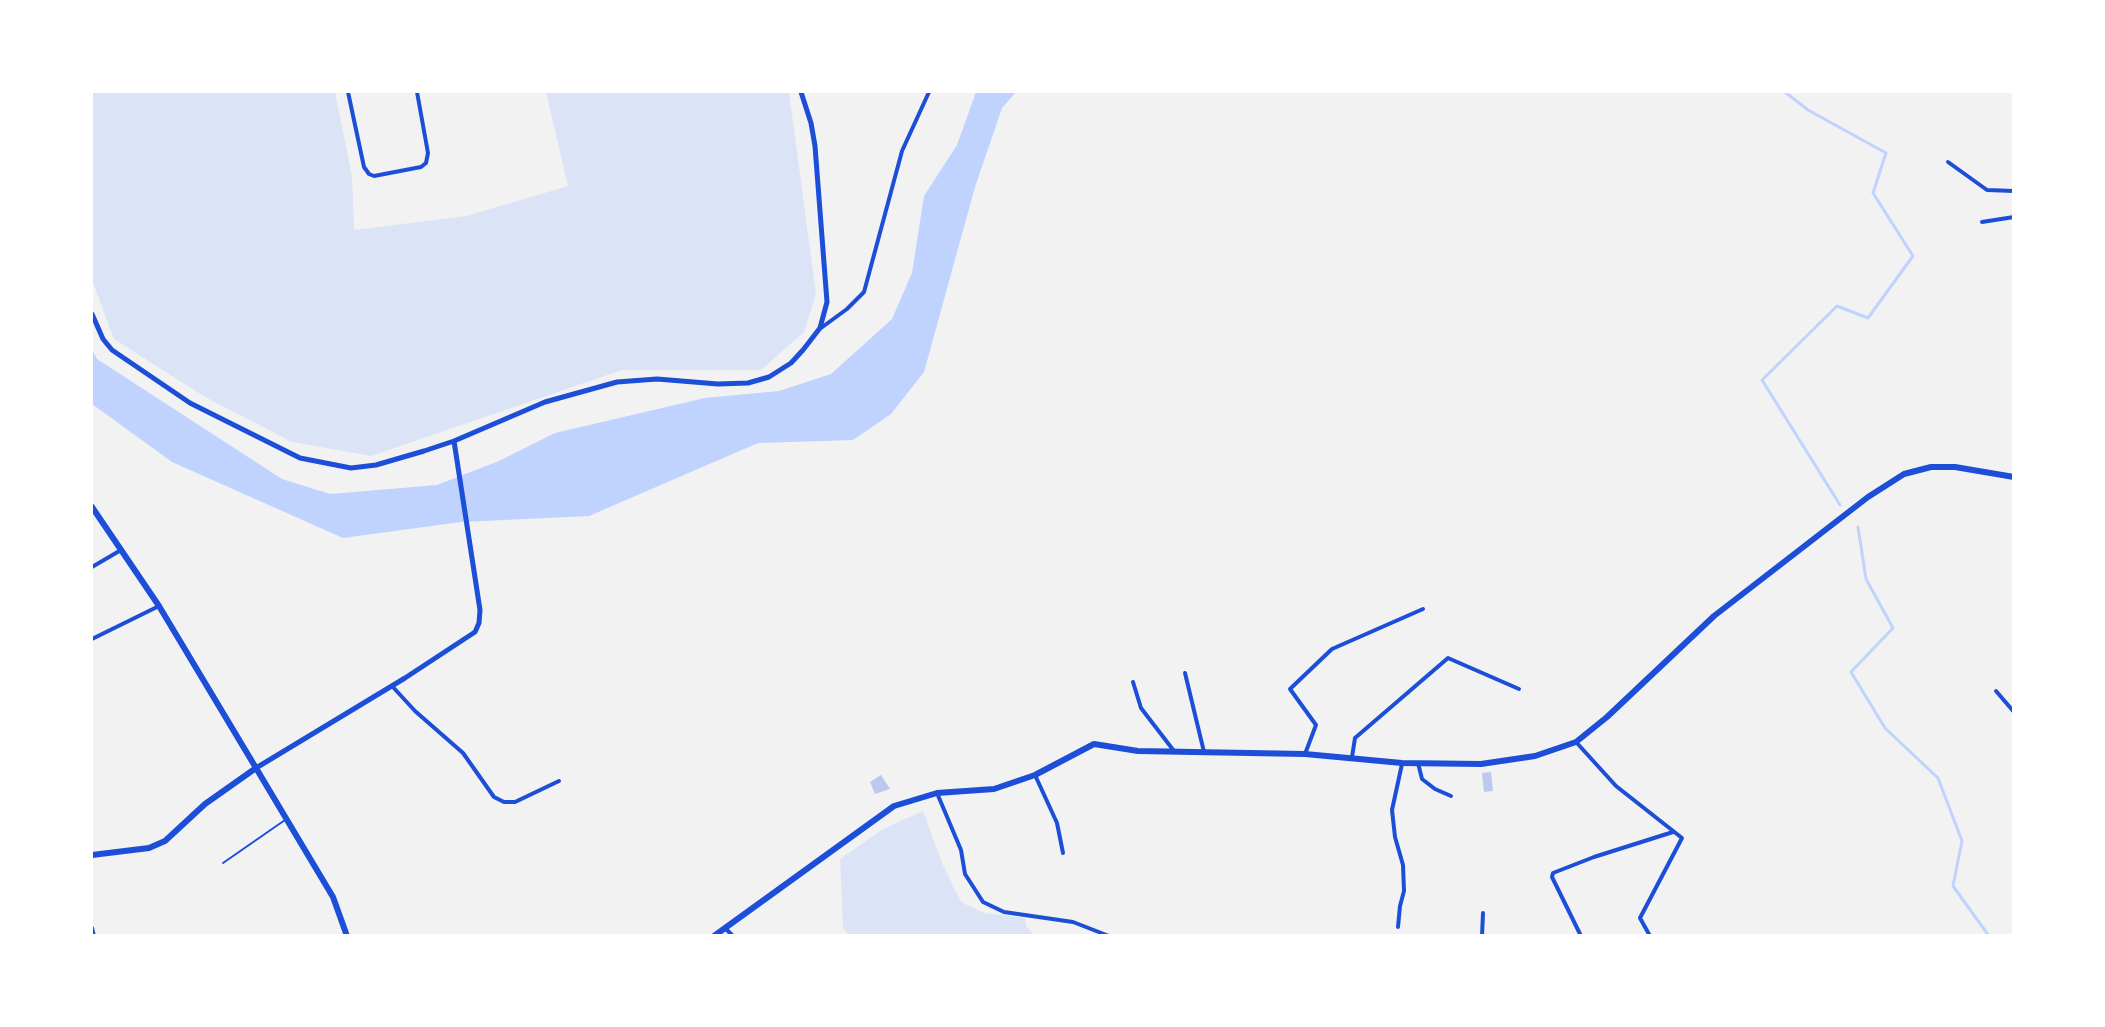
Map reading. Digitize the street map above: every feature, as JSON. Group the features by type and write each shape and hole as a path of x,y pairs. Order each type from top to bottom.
{"main road":[{"path":"714,936 873,819 909,800 937,793 994,789 1035,775 1094,744 1138,751 1305,754 1402,763 1481,764 1535,756 1576,742 1607,717 1714,616 1868,497 1904,474 1931,467 1955,467 2013,477"},
{"path":"92,507 159,606 287,818 333,897 347,936"},
{"path":"92,855 149,848 165,841 205,804 256,768"}],"street":[{"path":"348,92 364,166 369,174 374,176 420,167 426,163 428,153 417,92"},
{"path":"801,92 811,123 815,146 825,270 827,302 820,328"},
{"path":"92,314 103,339 112,350 190,403 300,458 351,468 376,465 454,441 544,402 617,382 657,379 728,384 759,380 791,363 820,328 847,309 864,292 902,151 929,92"},
{"path":"1948,162 1987,190 2013,191"},
{"path":"1982,222 2013,217"},
{"path":"256,768 392,686 475,632 479,623 480,610 454,441"},
{"path":"92,567 121,550"},
{"path":"92,639 159,606"},
{"path":"1305,754 1316,725 1290,689 1332,649 1423,609"},
{"path":"1352,757 1355,738 1448,658 1519,688"},
{"path":"1185,673 1204,752"},
{"path":"1132,682 1141,708 1174,751"},
{"path":"392,686 415,711 463,753 494,797 504,802 515,801 559,781"},
{"path":"1996,691 2013,712"},
{"path":"1576,742 1616,786 1682,838 1640,918 1650,936"},
{"path":"1398,927 1404,891 1403,865 1395,837 1392,810 1402,763"},
{"path":"1418,763 1422,779 1435,789 1451,796"},
{"path":"1035,775 1057,823 1063,853"},
{"path":"937,793 961,850 965,874 983,902 1004,912 1073,922 1109,936"},
{"path":"1581,936 1552,877 1553,873 1594,856 1673,832"},
{"path":"1482,936 1483,913"},
{"path":"92,928 94,936"},
{"path":"725,928 733,936"}],"lane":[{"path":"223,863 287,818"}],"shaded area":[{"path":"92,92 335,92 352,176 354,230 466,216 568,186 546,92 789,92 816,294 804,332 761,370 622,370 371,456 292,442 205,397 114,339 92,280"},
{"path":"923,811 943,865 961,902 984,913 1025,918 1026,926 1034,935 849,935 843,928 840,859 883,829"}],"water":[{"path":"976,92 1016,92 1002,108 975,187 924,372 891,414 853,440 758,443 589,516 461,522 343,538 172,462 92,404 92,350 97,359 282,479 330,494 437,485 499,461 555,433 705,398 779,391 831,374 892,319 912,273 924,196 957,145"}],"building":[{"path":"1491,772 1493,791 1484,792 1482,773"},
{"path":"881,775 890,789 875,794 870,782"}],"waterway":[{"path":"1785,92 1808,110 1886,153 1873,193 1913,256 1868,318 1837,306 1762,380 1840,505"},
{"path":"1858,527 1866,579 1893,628 1851,672 1885,728 1938,778 1962,841 1953,886 1989,936"}]}
